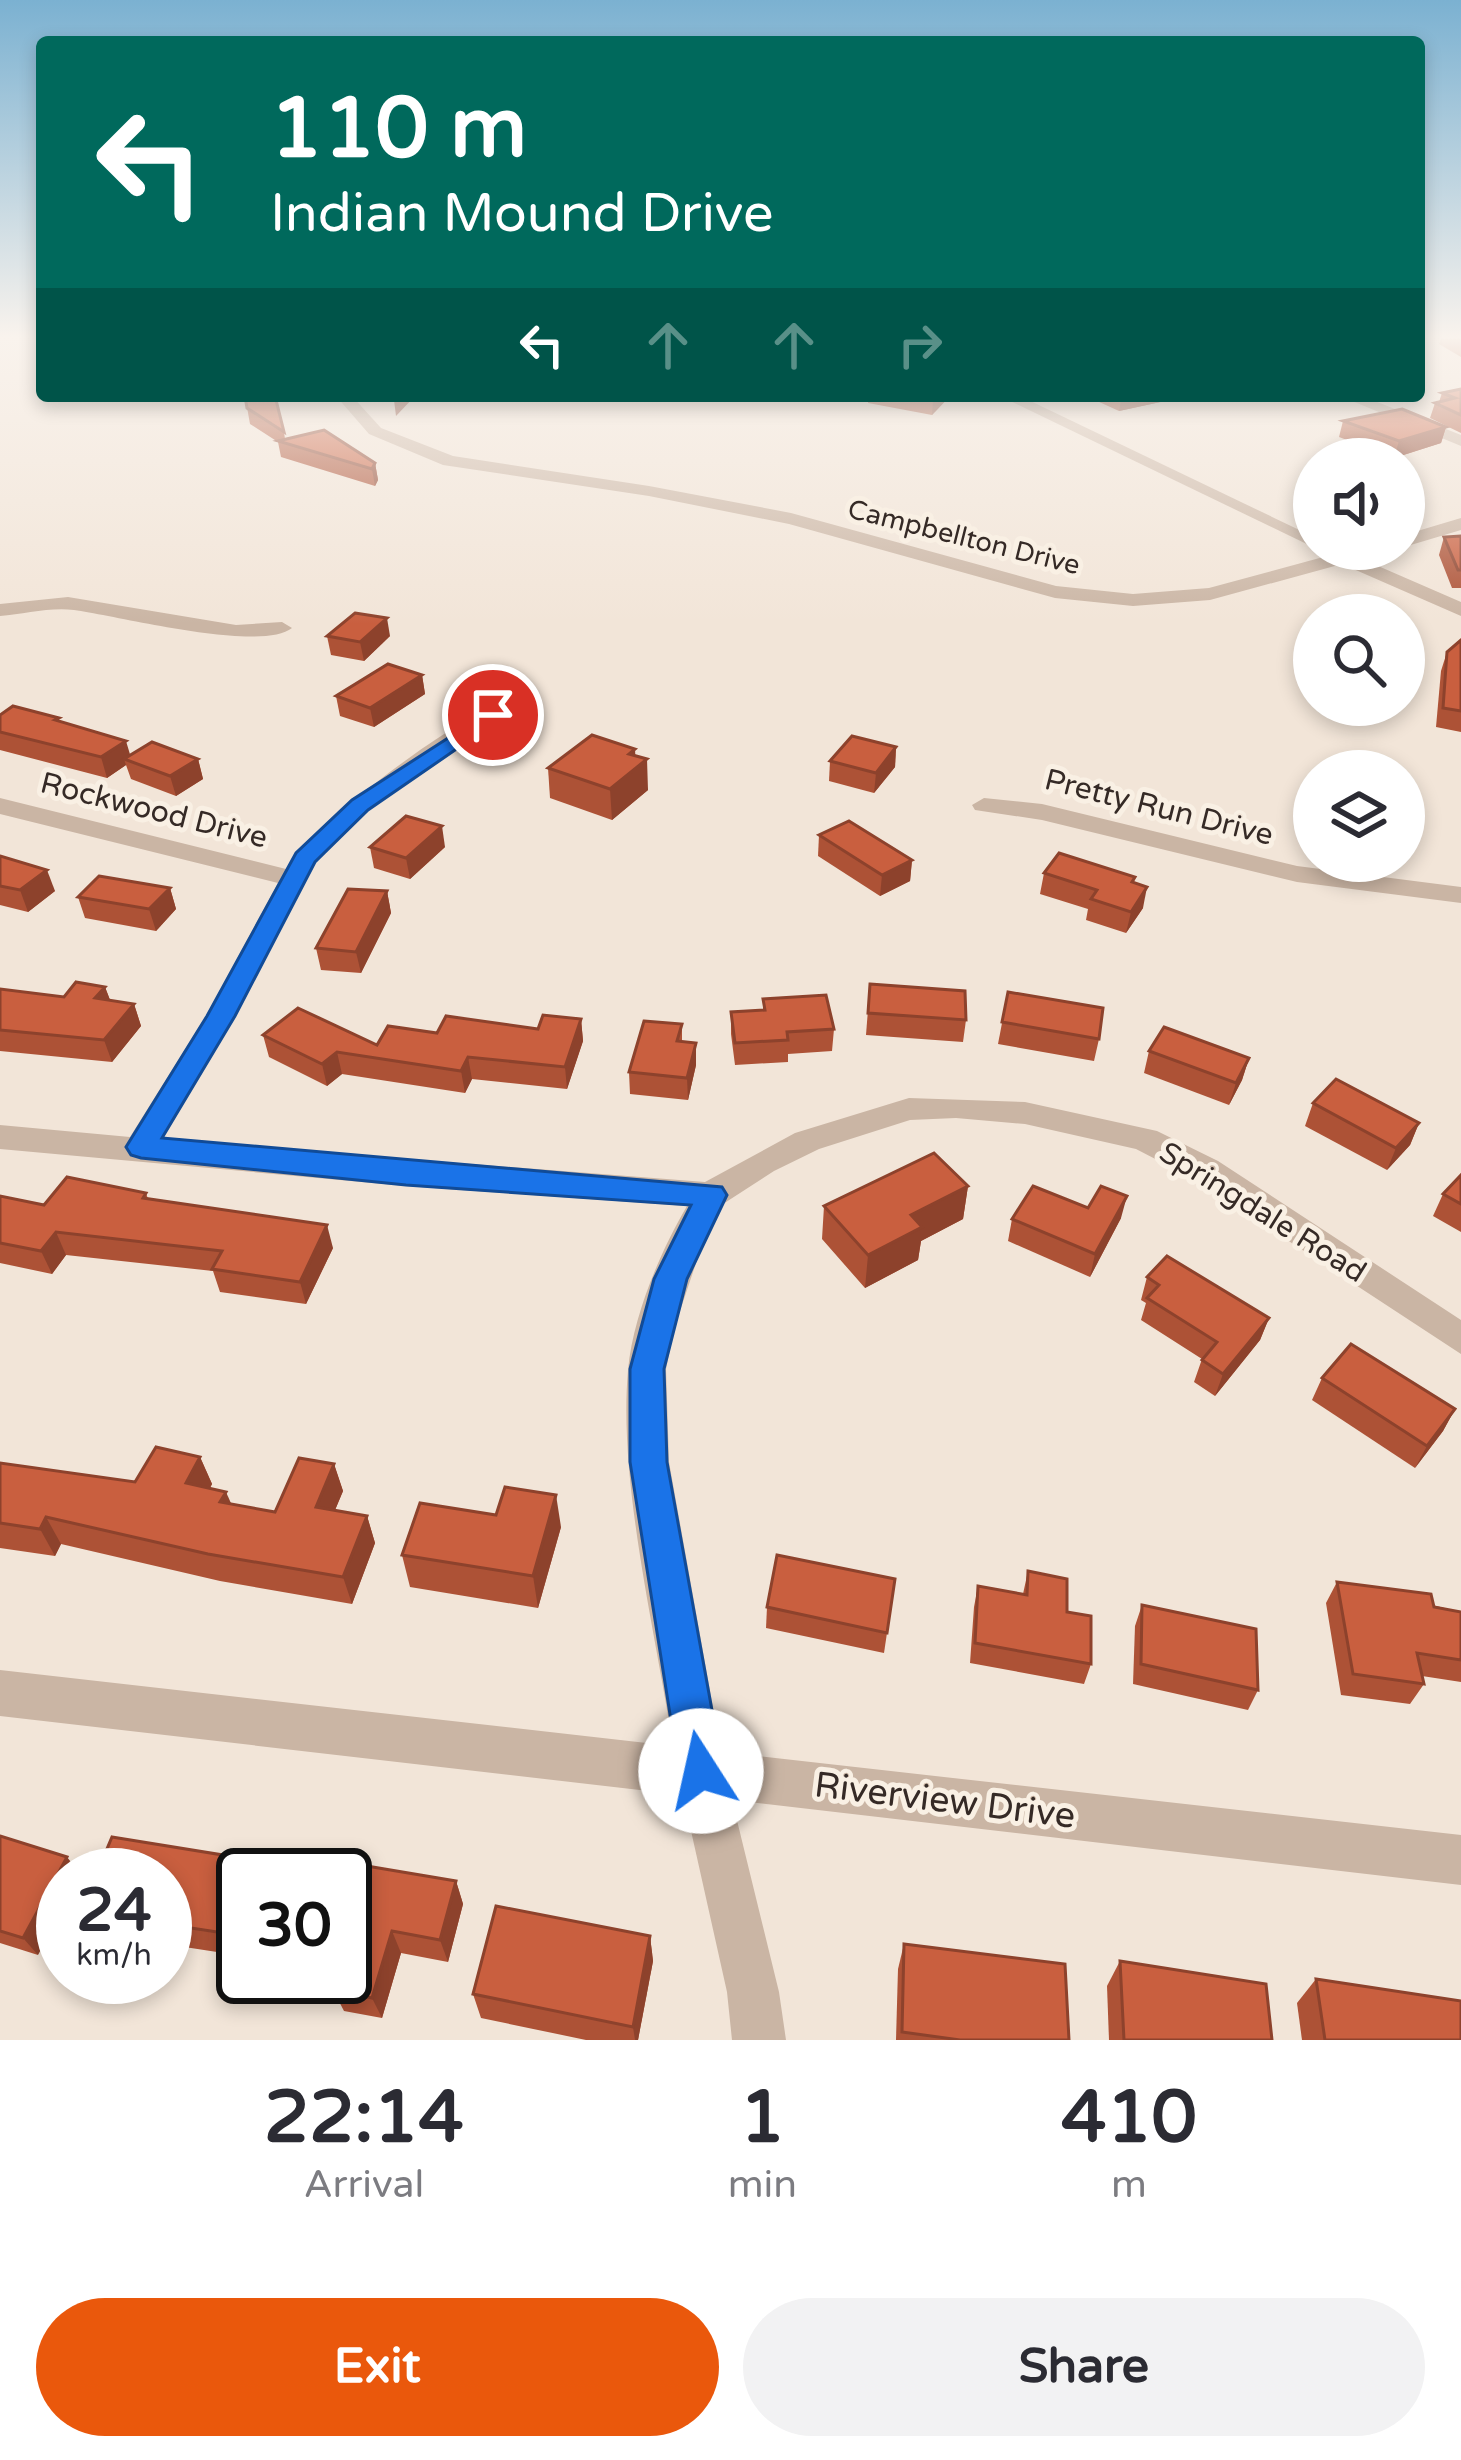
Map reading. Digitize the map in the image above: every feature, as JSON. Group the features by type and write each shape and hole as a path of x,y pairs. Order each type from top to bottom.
{"street":[{"name":"Campbellton Drive","path":"385,434 449,461 650,491 791,519 1055,592 1133,599 1210,594 1293,567"},
{"path":"1087,434 1293,534"},
{"path":"1425,535 1461,524"},
{"path":"1370,570 1461,610"},
{"path":"0,610 68,603 236,631 282,628"},
{"path":"141,1147 221,1016 292,878 339,822 493,715"},
{"name":"Pretty Run Drive","path":"984,805 1042,812 1297,874 1461,895"},
{"name":"Rockwood Drive","path":"0,806 292,878"},
{"name":"Springdale Road","path":"711,1195 762,1162 807,1141 909,1109 956,1107 1025,1113 1145,1139 1206,1169 1461,1339"},
{"path":"0,1137 406,1174 711,1195 670,1279 647,1369 649,1462 701,1771 753,1992 759,2040"},
{"name":"Riverview Drive","path":"0,1693 1461,1860"}],"building":[{"path":"330,434 375,463 372,469 278,441"},
{"path":"1380,434 1422,434 1391,438"},
{"path":"1461,536 1461,570 1458,570 1444,537"},
{"path":"355,613 387,618 360,642 327,636"},
{"path":"1461,640 1461,711 1443,708 1447,652"},
{"path":"388,664 422,675 370,708 336,696"},
{"path":"13,706 126,741 101,757 0,732 0,715"},
{"path":"592,735 635,749 629,754 647,759 610,789 548,768"},
{"path":"852,736 896,747 876,773 830,761"},
{"path":"152,742 198,759 170,776 124,759"},
{"path":"406,816 442,826 406,858 370,847"},
{"path":"849,821 912,860 882,875 819,835"},
{"path":"1059,853 1135,877 1132,882 1147,887 1131,912 1091,899 1097,890 1044,873"},
{"path":"0,856 47,870 20,890 0,886"},
{"path":"99,876 170,888 149,909 78,897"},
{"path":"348,889 387,891 356,952 316,948"},
{"path":"76,982 105,987 95,998 134,1004 104,1040 0,1030 0,989 64,997"},
{"path":"870,984 965,991 966,1020 868,1013"},
{"path":"1008,992 1103,1008 1099,1039 1002,1022"},
{"path":"826,995 834,1029 787,1032 788,1040 735,1043 731,1012 765,1010 763,999"},
{"path":"298,1008 377,1045 388,1026 437,1033 446,1016 538,1029 543,1015 581,1019 565,1067 468,1057 461,1071 337,1052 322,1064 263,1035"},
{"path":"644,1021 682,1024 677,1041 696,1043 687,1078 629,1072"},
{"path":"1164,1027 1249,1058 1236,1083 1149,1051"},
{"path":"1336,1079 1419,1123 1396,1148 1313,1103"},
{"path":"934,1153 968,1186 911,1215 922,1227 868,1255 824,1206"},
{"path":"1461,1175 1461,1204 1443,1194"},
{"path":"67,1177 146,1193 143,1198 327,1225 300,1282 212,1269 222,1251 56,1232 41,1251 0,1243 0,1196 44,1205"},
{"path":"1033,1186 1088,1208 1101,1186 1127,1196 1095,1254 1012,1219"},
{"path":"1167,1256 1269,1318 1223,1374 1202,1360 1217,1342 1147,1298 1159,1285 1147,1277"},
{"path":"1351,1344 1455,1409 1427,1446 1322,1378"},
{"path":"156,1447 200,1457 186,1483 226,1492 220,1502 275,1512 299,1458 334,1464 316,1507 367,1516 343,1577 208,1554 46,1517 40,1529 0,1523 0,1463 135,1482"},
{"path":"505,1487 556,1495 533,1576 402,1555 420,1503 496,1515"},
{"path":"777,1555 895,1579 887,1633 767,1607"},
{"path":"1028,1571 1067,1579 1067,1612 1091,1616 1091,1664 975,1643 978,1586 1027,1595"},
{"path":"1337,1582 1431,1594 1434,1607 1461,1612 1461,1660 1417,1653 1424,1684 1353,1674"},
{"path":"1142,1605 1256,1629 1258,1690 1141,1664"},
{"path":"0,1836 38,1848 36,1914 23,1938 0,1931"},
{"path":"112,1837 180,1848 107,1848"},
{"path":"192,1850 216,1854 216,1932 192,1928"},
{"path":"372,1867 456,1881 440,1940 392,1931 372,1998"},
{"path":"496,1906 650,1936 633,2027 473,1994"},
{"path":"904,1944 1065,1964 1069,2040 960,2040 902,2032"},
{"path":"1120,1961 1266,1984 1272,2040 1124,2040"},
{"path":"1316,1979 1461,2001 1461,2040 1325,2040"}],"route":[{"path":"493,715 360,805 305,858 221,1016 141,1147 406,1174 711,1195 670,1279 647,1369 649,1462 701,1771"}]}
